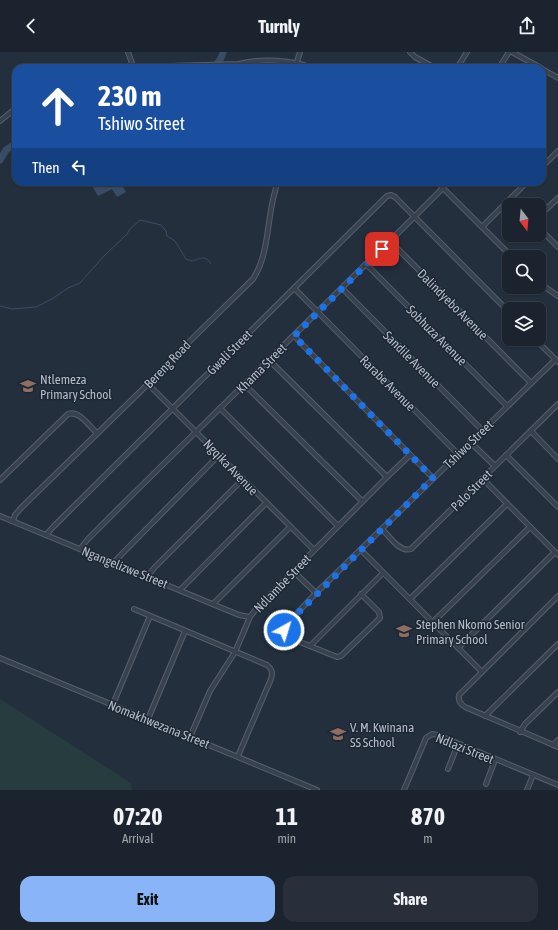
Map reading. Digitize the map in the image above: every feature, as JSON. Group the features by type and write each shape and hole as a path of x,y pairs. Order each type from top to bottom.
{"street":[{"path":"128,52 132,64"},
{"path":"297,64 300,52"},
{"path":"410,52 415,57 428,64"},
{"path":"460,64 467,52"},
{"path":"502,64 509,52"},
{"path":"512,52 534,64"},
{"path":"228,64 269,61 285,64"},
{"path":"546,70 558,78"},
{"path":"0,121 12,111"},
{"path":"546,163 558,151"},
{"name":"Bereng Road","path":"13,521 15,515 21,508 148,384 194,336 247,285 255,275 262,256 277,186"},
{"path":"511,198 523,186"},
{"path":"443,188 505,250"},
{"name":"Khama Street","path":"80,549 88,539 443,188"},
{"name":"Gwali Street","path":"46,535 387,196 393,195 415,217"},
{"path":"546,209 558,198"},
{"path":"482,227 502,207"},
{"path":"415,217 502,305"},
{"path":"546,235 558,246"},
{"name":"Dalindyebo Avenue","path":"390,241 531,383"},
{"name":"Sobhuza Avenue","path":"366,264 507,406"},
{"name":"Rarabe Avenue","path":"294,288 458,454"},
{"name":"Sandile Avenue","path":"342,288 482,430"},
{"path":"546,288 558,296"},
{"path":"294,336 433,478"},
{"path":"542,346 557,361"},
{"path":"269,360 387,477"},
{"name":"Tshiwo Street","path":"310,646 287,636 284,632 284,627 482,430 531,383 557,361"},
{"name":"Ngqika Avenue","path":"148,384 314,550"},
{"path":"244,384 362,501"},
{"name":"Palo Street","path":"382,529 401,549 408,550 557,407"},
{"path":"220,408 338,526"},
{"path":"0,480 68,414 73,412 78,414 97,433"},
{"path":"531,431 558,459"},
{"path":"470,442 495,466"},
{"path":"114,562 219,455"},
{"name":"Ndlambe Street","path":"190,737 210,691 235,652 250,617 260,604 410,455"},
{"path":"506,455 558,507"},
{"path":"458,648 557,553 483,479"},
{"path":"147,577 160,562 243,480"},
{"path":"180,590 266,503"},
{"path":"410,599 507,504"},
{"name":"Ngangelizwe Street","path":"0,516 213,604 243,616 250,617"},
{"path":"213,604 290,526"},
{"path":"433,622 530,527"},
{"path":"361,550 482,672"},
{"path":"293,570 316,594"},
{"path":"361,594 379,612 379,620 341,656 337,657 310,646 361,594 383,573"},
{"path":"558,596 459,695 460,702 463,706 520,732 558,747"},
{"path":"134,609 271,668 273,675 238,756"},
{"path":"112,704 150,616"},
{"path":"148,719 185,631"},
{"path":"485,716 558,644"},
{"name":"Nomakhwezana Street","path":"0,658 317,790"},
{"path":"520,732 558,692"},
{"name":"Ndlazi Street","path":"405,789 422,746 428,736 432,734 438,735 558,786"},
{"path":"553,745 558,740"},
{"path":"448,769 458,744"},
{"path":"486,784 495,760"},
{"path":"527,790 533,775"},
{"path":"405,789 410,790"}],"green space":[{"path":"0,699 131,783 132,790 0,790"}],"water":[{"path":"92,186 122,186 126,192 117,197 112,189 98,196"}],"waterway":[{"path":"217,64 223,52"},
{"path":"0,160 6,150 12,146"},
{"path":"0,306 12,309 36,307 52,299 68,288 80,283 104,256 140,220 161,225 166,231 167,236 175,241 186,259 192,261 205,258 211,264"}],"place":[{"name":"Ntlemeza Primary School","path":"28,386"},
{"name":"Stephen Nkomo Senior Primary School","path":"404,631"},
{"name":"V. M. Kwinana SS School","path":"338,734"}],"route":[{"path":"284,630 284,627 316,594 433,478 294,336 382,249"}]}
